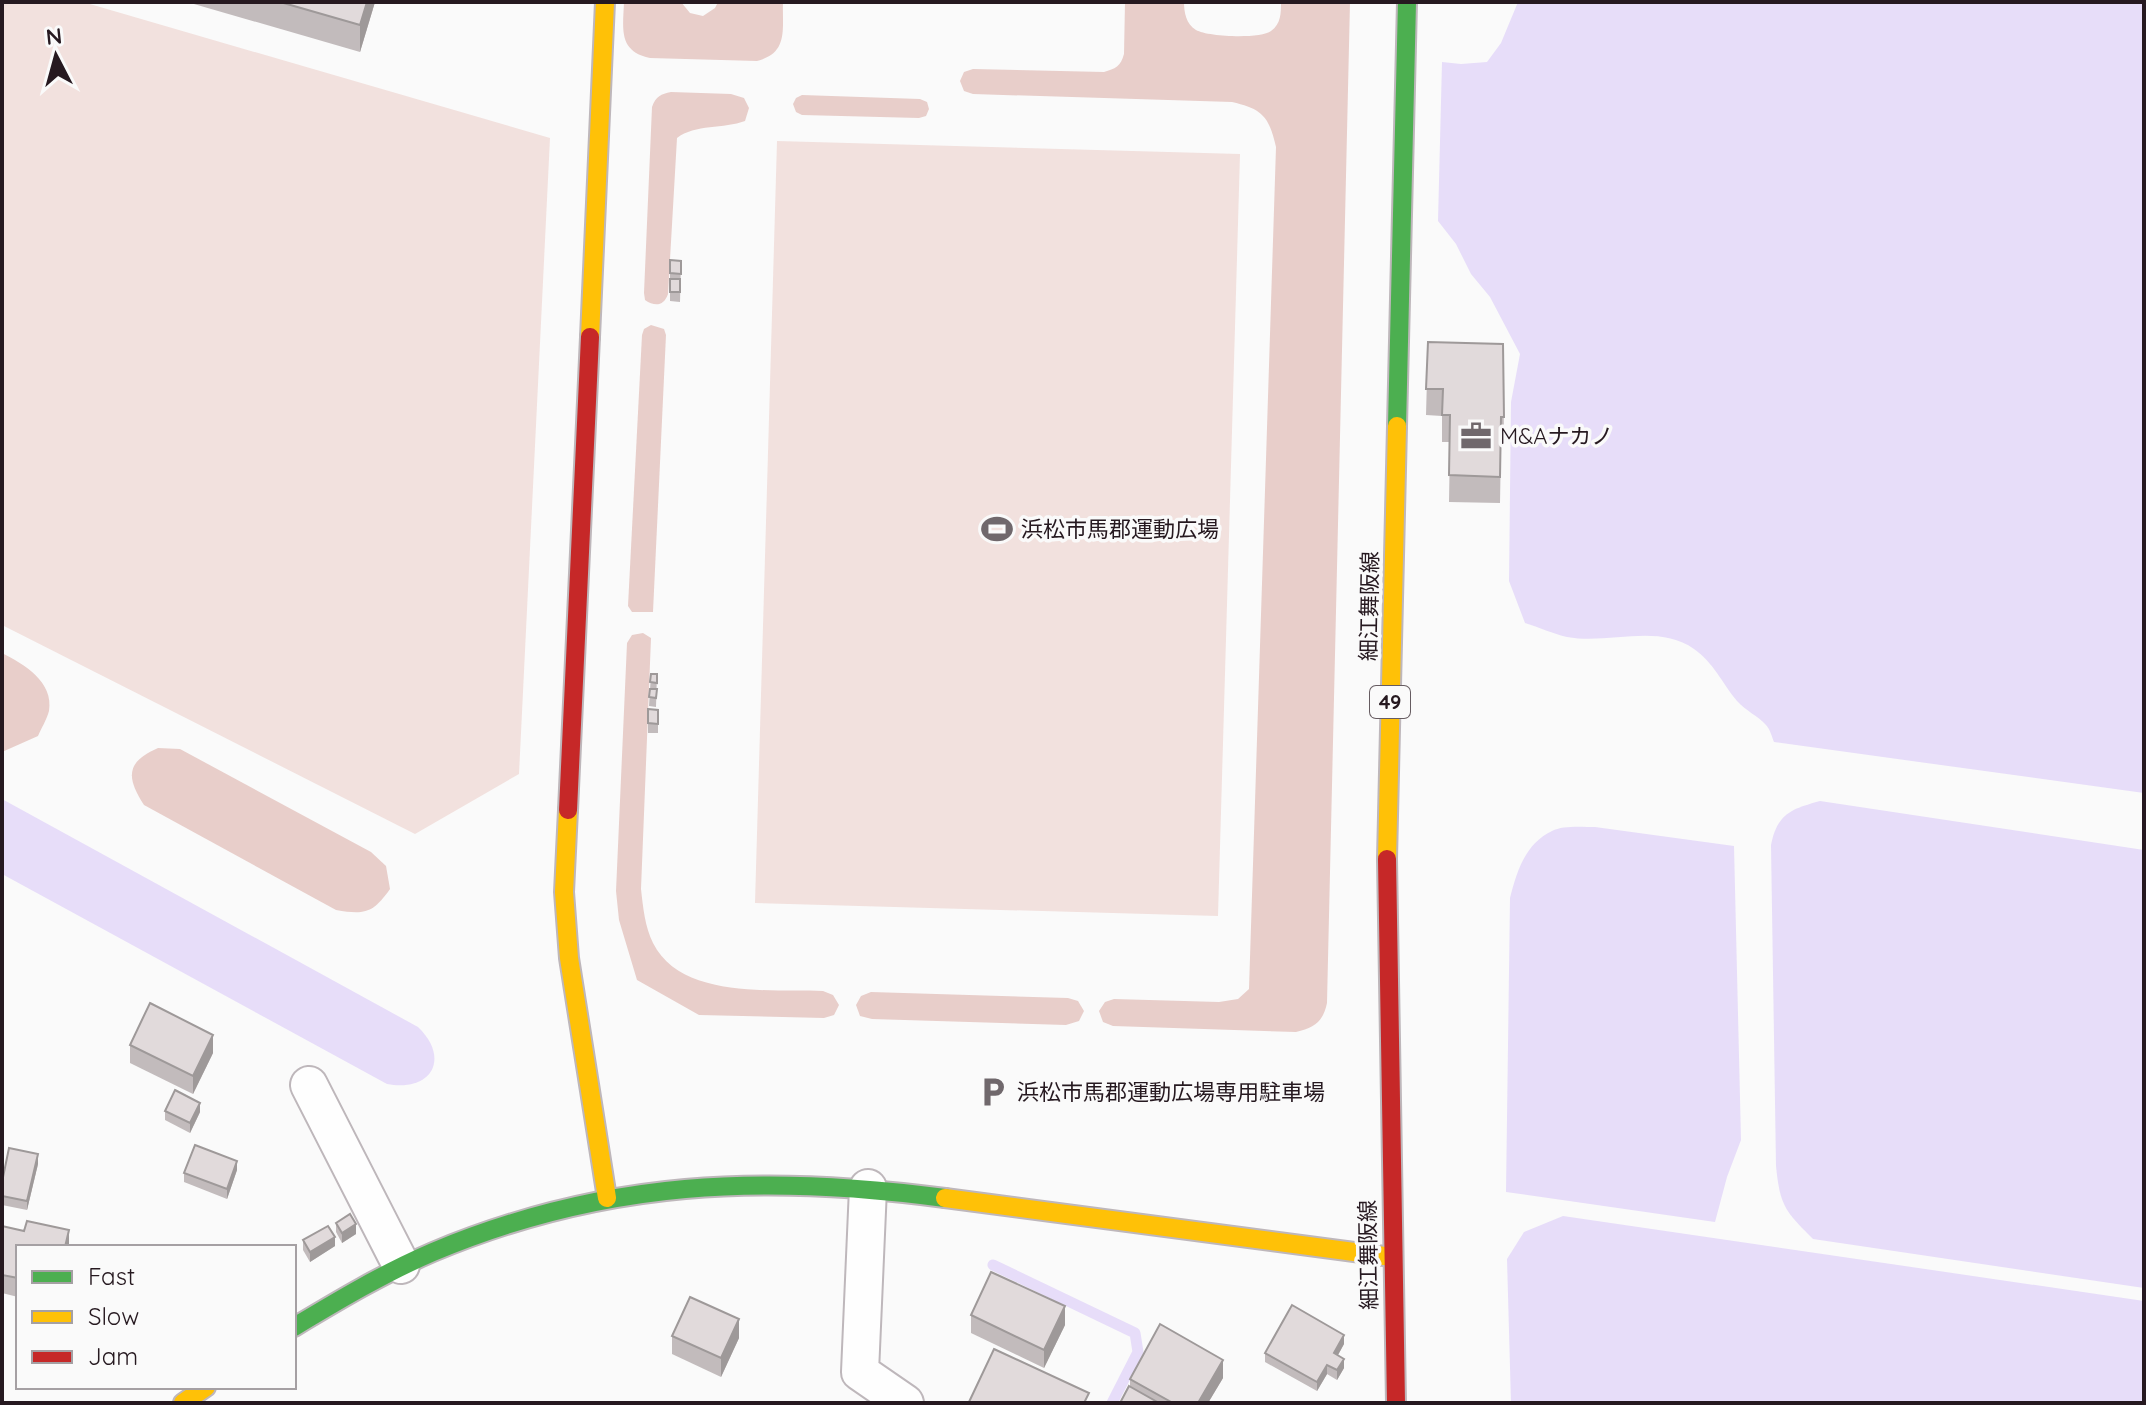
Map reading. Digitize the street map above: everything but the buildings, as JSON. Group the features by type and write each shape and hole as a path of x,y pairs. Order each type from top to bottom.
{"street":[{"path":"605,2 564,892 569,958 607,1198"},
{"name":"細江舞阪線","path":"1396,1403 1386,902 1407,2"},
{"path":"309,1085 401,1265"},
{"path":"296,1326 401,1265 511,1222 607,1198 672,1188 738,1183 804,1183 868,1188 1392,1257"},
{"path":"868,1188 860,1372 905,1403"},
{"path":"183,1403 203,1389"}],"shaded area":[{"path":"2,2 83,2 550,138 519,774 415,834 2,625"},
{"path":"624,2 681,2 690,13 703,16 718,2 783,2 782,39 774,52 757,61 650,58 640,55 627,44 623,30"},
{"path":"1125,2 1184,2 1188,21 1196,30 1234,36 1271,31 1279,22 1281,2 1350,2 1327,1003 1317,1023 1296,1032 1113,1026 1103,1022 1099,1011 1105,1002 1114,999 1219,1002 1238,999 1249,989 1276,147 1263,116 1232,102 973,94 964,91 960,81 964,72 973,69 1111,70 1119,64 1124,54"},
{"path":"1518,2 2144,2 2144,793 1774,742 1767,727 1737,701 1707,660 1680,641 1649,636 1583,639 1525,623 1509,581 1511,402 1520,354 1490,297 1471,274 1456,244 1438,221 1442,62 1487,62 1501,43"},
{"path":"671,92 731,94 744,98 749,108 745,121 692,131 677,138 668,294 662,303 652,304 645,300 644,293 652,107 659,96"},
{"path":"802,95 920,99 927,102 929,109 926,116 919,118 802,115 796,112 793,104"},
{"name":"浜松市馬郡運動広場","path":"777,141 1240,154 1218,916 755,903"},
{"path":"651,325 664,329 666,335 653,612 632,612 628,606 642,335 644,329"},
{"path":"643,633 651,638 641,889 646,924 653,943 666,961 684,974 705,982 754,990 823,991 833,995 839,1005 834,1015 824,1018 699,1015 637,980 619,920 616,891 627,643 632,635"},
{"path":"2,653 36,675 47,691 49,711 38,736 2,752"},
{"path":"158,748 180,749 371,852 386,866 390,889 368,910 336,910 144,805 134,786 132,771 140,759"},
{"path":"2,799 418,1027 433,1051 431,1070 425,1078 415,1083 387,1084 2,874"},
{"path":"1820,801 2144,850 2144,1288 1813,1239 1790,1214 1782,1199 1776,1166 1771,845 1777,826 1787,814"},
{"path":"1595,827 1734,846 1741,1140 1715,1222 1506,1192 1510,898 1524,859 1535,843 1562,828"},
{"path":"871,992 1068,998 1078,1001 1084,1011 1079,1021 1066,1025 872,1019 860,1016 856,1005 861,996"},
{"path":"1563,1216 2144,1301 2144,1403 1511,1403 1507,1259 1524,1232"}],"waterway":[{"path":"993,1265 1135,1333 1138,1352 1112,1403"}],"traffic: fast":[{"path":"1397,426 1407,2"},
{"path":"296,1326 379,1278 433,1252 497,1228 622,1197 685,1189 813,1186 945,1198"}],"traffic: slow":[{"path":"590,337 605,2"},
{"path":"1387,859 1397,426"},
{"path":"568,810 564,892 569,958 607,1198"},
{"path":"945,1198 1392,1257"},
{"path":"183,1403 203,1389"}],"traffic: jam":[{"path":"568,810 590,337"},
{"path":"1387,859 1396,1403"}],"place":[{"name":"M&Aナカノ","path":"1476,436"},
{"name":"浜松市馬郡運動広場","path":"997,529"},
{"name":"浜松市馬郡運動広場専用駐車場","path":"993,1092"}]}
